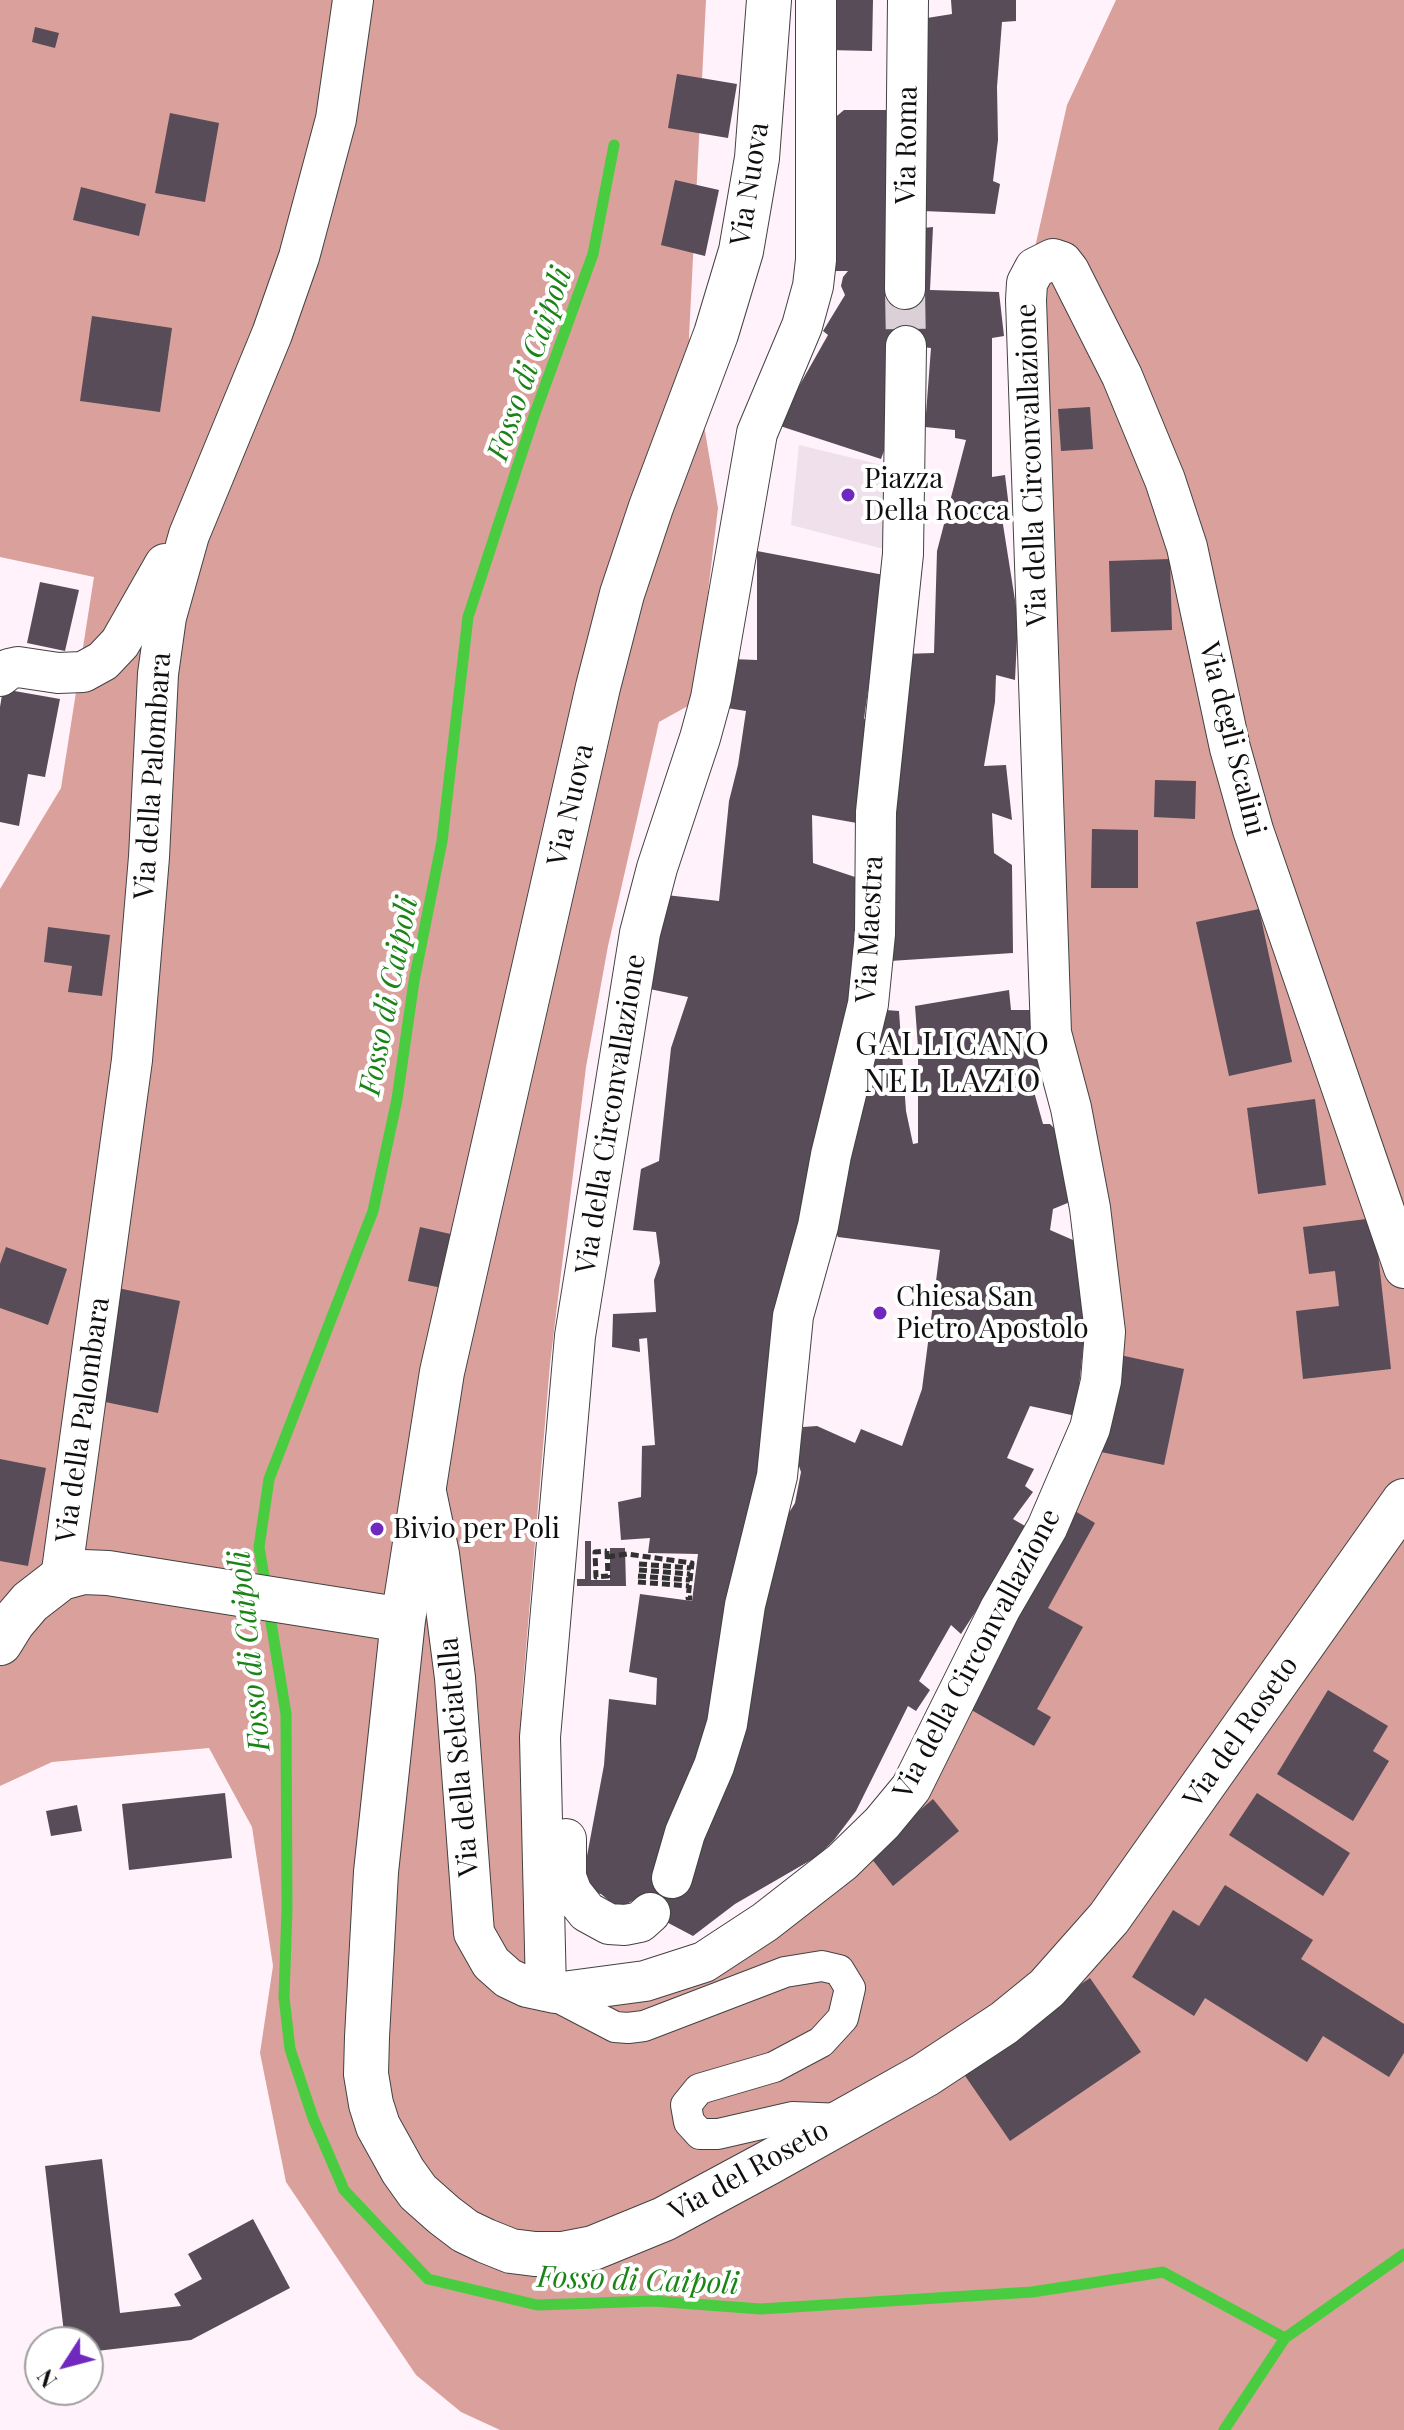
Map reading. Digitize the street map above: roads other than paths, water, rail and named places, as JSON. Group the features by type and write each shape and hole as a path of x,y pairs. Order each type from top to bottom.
{"street":[{"name":"Via della Palombara","path":"61,1578 132,1060 147,891 160,653 175,577 272,334 303,243 336,119 353,0"},
{"name":"Via Nuova","path":"403,1620 442,1372 610,640 637,549 716,334 741,251 757,158 769,0"},
{"name":"Via della Circonvallazione","path":"816,0 816,260 813,286 802,326 757,433 711,698 657,868 635,957 575,1336 540,1737 546,1991 555,1993 645,1981 704,1962 809,1890 882,1823 911,1788 1000,1609 1047,1528 1090,1428 1101,1381 1105,1332 1090,1208 1071,1108 1051,1033 1027,283"},
{"name":"Via Roma","path":"905,289 908,0"},
{"name":"Via degli Scalini","path":"1027,283 1035,268 1053,259 1062,262 1069,271 1152,444 1187,547 1230,748 1253,830 1404,1268"},
{"name":"Via Maestra","path":"672,1878 685,1833 714,1766 727,1724 745,1605 777,1476 793,1316 818,1226 831,1155 868,1004 875,934 876,812 901,584 906,346"},
{"path":"0,676 18,667 58,673 83,672 103,661 120,643 207,491"},
{"name":"Via della Selciatella","path":"425,1485 439,1554 455,1678 474,1933 484,1954 501,1973 514,1982 546,1991"},
{"name":"Via del Roseto","path":"403,1620 373,1901 366,2074 378,2126 418,2192 465,2231 511,2251 562,2254 616,2240 664,2219 925,2075 1004,2023 1069,1965 1129,1891 1404,1501"},
{"path":"0,1643 20,1611 61,1578 83,1572 108,1573 403,1620"},
{"path":"540,1737 557,1745 567,1765 564,1862 572,1893 587,1912 609,1924 640,1922 650,1913"},
{"path":"546,1991 615,2027 628,2028 644,2026 785,1972 822,1966 839,1970 850,1988 843,2018 821,2042 774,2067 699,2089 686,2105 689,2122 700,2134 718,2134 792,2117 844,2119"}],"waterway":[{"name":"Fosso di Caipoli","path":"266,1589 259,1547 269,1479 373,1211 397,1099 414,981 442,841 468,617 534,416 593,254 614,145"},
{"name":"Fosso di Caipoli","path":"269,1610 286,1714 284,1997 290,2049 313,2118 344,2190 428,2279 537,2305 653,2301 761,2309 1032,2292 1163,2272 1285,2338 1224,2430"},
{"name":"Fosso di Caipoli","path":"1285,2338 1404,2254"}],"tunnel":[{"path":"905,289 906,346"}],"place":[{"name":"Piazza Della Rocca","path":"848,495"},
{"name":"Chiesa San Pietro Apostolo","path":"880,1313"},
{"name":"Bivio per Poli","path":"377,1529"}],"district":[{"name":"GALLICANO NEL LAZIO","path":"953,1064"}]}
